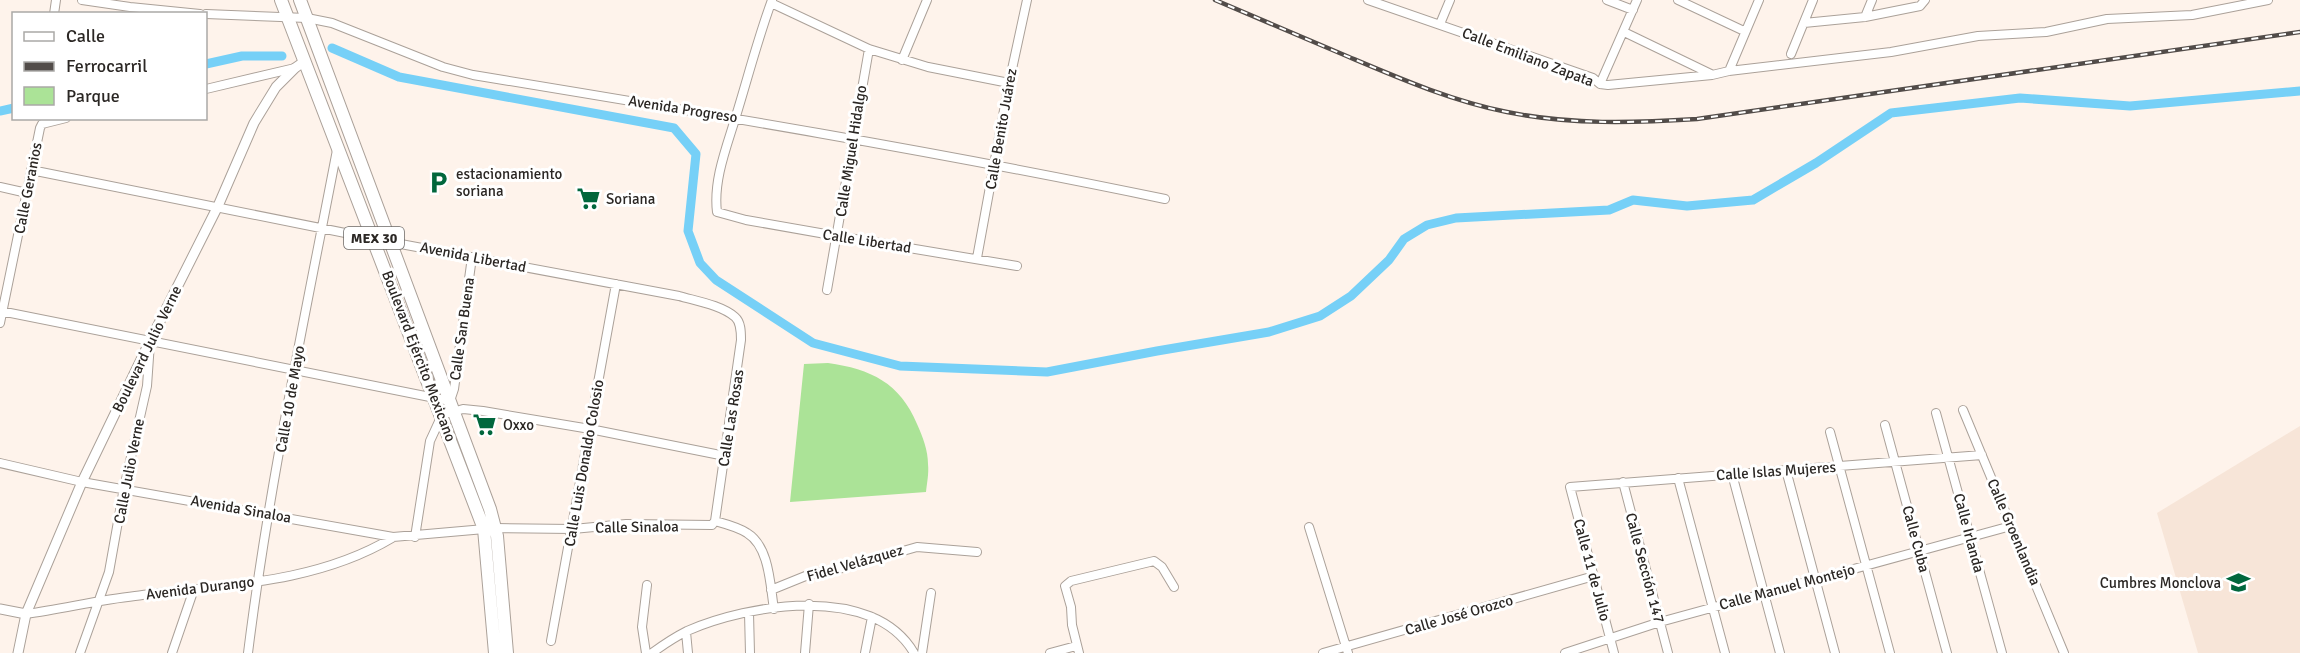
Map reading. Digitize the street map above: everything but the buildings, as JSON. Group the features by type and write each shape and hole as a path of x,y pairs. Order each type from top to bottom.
{"main road":[{"name":"Boulevard Ejército Mexicano","path":"281,0 301,62 338,145 435,398 448,409"},
{"name":"Boulevard Ejército Mexicano","path":"300,0 390,242 490,528 507,653"},
{"name":"Boulevard Ejército Mexicano","path":"490,528 495,653"}],"street":[{"path":"82,0 186,12"},
{"path":"902,60 927,0"},
{"name":"Calle Benito Juárez","path":"977,258 1009,83 1027,0"},
{"name":"Calle Emiliano Zapata","path":"1368,0 1593,78 1600,84 1620,85 1880,53 1977,36 2046,32 2107,19 2192,15 2268,0"},
{"path":"1440,24 1450,0"},
{"path":"1607,0 1633,10"},
{"path":"1600,84 1637,0"},
{"path":"1678,0 1744,31"},
{"path":"1729,71 1759,0"},
{"path":"1865,17 1872,0"},
{"path":"1804,23 1865,17 1921,6 1925,0"},
{"path":"1791,54 1812,1"},
{"path":"736,117 752,58 772,2 869,49 902,60 1009,83"},
{"name":"Avenida Progreso","path":"207,14 289,22 332,23 443,67 473,75 736,117 852,140 995,164 1165,199"},
{"path":"1624,32 1712,75"},
{"name":"Calle Miguel Hidalgo","path":"827,290 869,49"},
{"path":"207,89 301,62"},
{"name":"Boulevard Julio Verne","path":"18,653 26,614 82,482 218,206 264,103 276,87 301,62"},
{"name":"Calle Libertad","path":"736,117 722,167 716,198 717,212 746,220 1017,266"},
{"name":"Calle Geranios","path":"0,323 42,124 58,120"},
{"name":"Calle 10 de Mayo","path":"248,653 257,582 294,370 338,145"},
{"name":"Avenida Libertad","path":"31,170 390,242 679,296 735,317"},
{"path":"0,187 27,193"},
{"name":"Calle San Buena","path":"415,537 430,441 448,409 454,389 472,257"},
{"name":"Calle Luis Donaldo Colosio","path":"551,641 616,284"},
{"path":"1,311 435,398"},
{"name":"Calle Las Rosas","path":"715,521 741,351 741,331 735,317"},
{"name":"Calle Julio Verne","path":"80,653 109,572 124,488 147,386 150,340"},
{"path":"448,409 483,411 590,429 725,456"},
{"name":"Calle Groenlandia","path":"1963,410 2064,653"},
{"name":"Calle Irlanda","path":"1936,412 2002,653"},
{"name":"Calle Cuba","path":"1885,425 1947,653"},
{"path":"1830,432 1890,653"},
{"name":"Calle Islas Mujeres","path":"1570,487 1982,455"},
{"name":"Avenida Sinaloa","path":"0,463 82,482 393,537 415,537 490,528"},
{"path":"1786,470 1835,653"},
{"path":"1732,474 1780,653"},
{"path":"1678,478 1725,653"},
{"name":"Calle Sección 147","path":"1623,482 1668,653"},
{"name":"Calle 11 de Julio","path":"1570,487 1614,653"},
{"path":"715,521 748,534 757,543 767,565 774,609"},
{"name":"Calle Sinaloa","path":"490,528 573,529 626,524 702,527 712,525 715,521"},
{"path":"1309,526 1347,650"},
{"name":"Calle Manuel Montejo","path":"1565,653 1660,622 2011,526"},
{"name":"Avenida Durango","path":"0,609 26,614 100,601 257,582 360,556 393,537"},
{"name":"Fidel Velázquez","path":"771,591 808,575 847,567 917,546 977,552"},
{"path":"1050,653 1077,650 1071,607 1065,586 1071,581 1154,561 1162,567 1174,587"},
{"name":"Calle José Orozco","path":"1323,653 1347,650 1593,576"},
{"path":"646,653 642,627 647,585"},
{"path":"172,653 194,589"},
{"path":"922,653 931,593"},
{"path":"805,653 808,604"},
{"path":"652,653 686,632 722,620 749,613 808,604 872,616 897,632 914,653"},
{"path":"749,613 750,653"},
{"path":"865,653 872,616"},
{"path":"686,632 688,653"}],"shaded area":[{"name":"Cumbres Monclova","path":"2300,426 2300,653 2198,653 2157,513"}],"green space":[{"path":"828,363 871,374 893,388 902,398 917,424 926,449 928,471 926,492 790,502 804,364"}],"waterway":[{"path":"332,48 399,77 674,128 696,154 688,231 700,263 716,280 813,343 900,366 1047,372 1269,332 1320,316 1351,296 1389,260 1404,239 1427,225 1456,218 1609,210 1633,200 1687,206 1753,200 1816,163 1891,113 2020,98 2130,106 2300,91"},
{"path":"207,64 242,56 282,56"},
{"path":"0,111 12,108"}],"railway":[{"path":"1215,0 1427,89 1466,102 1531,116 1602,122 1697,119 2300,32"}],"place":[{"name":"estacionamiento soriana","path":"438,183"},
{"name":"Soriana","path":"588,199"},
{"name":"Oxxo","path":"485,425"},
{"name":"Cumbres Monclova","path":"2239,583"}]}
